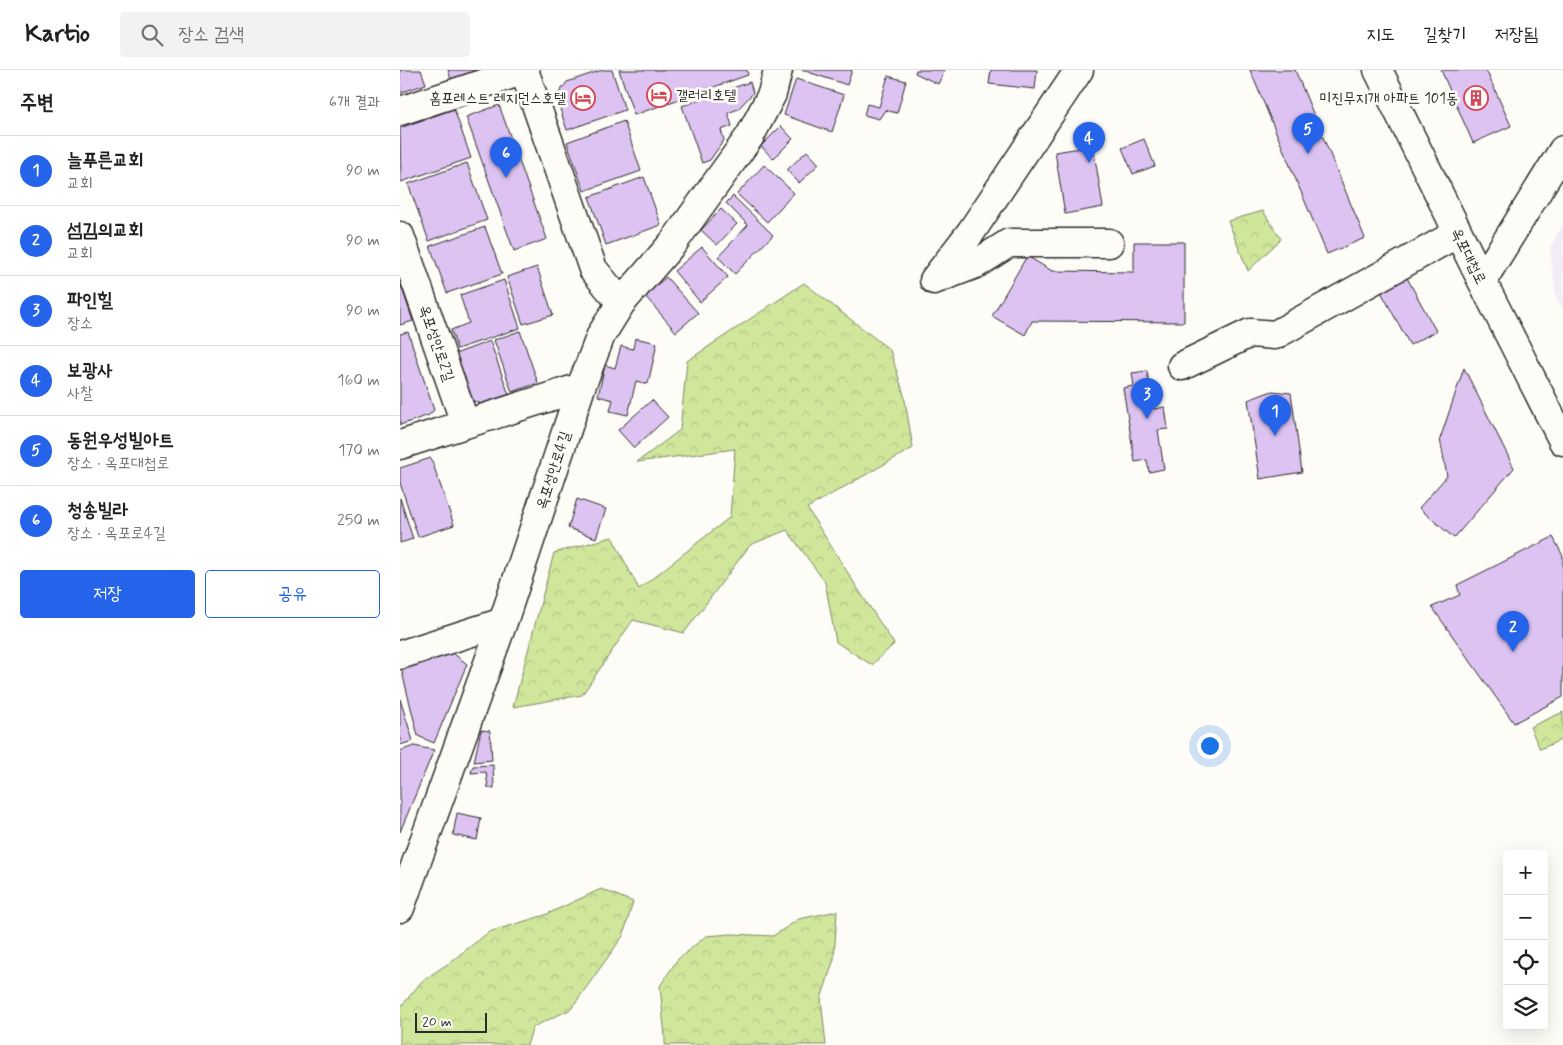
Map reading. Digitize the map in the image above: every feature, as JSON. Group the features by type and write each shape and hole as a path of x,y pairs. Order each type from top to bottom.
{"street":[{"path":"400,111 524,70 593,269 621,303"},
{"name":"옥포성안로4길","path":"400,908 503,622 581,387 601,335 621,303 673,243 750,136 772,94 778,70"},
{"path":"1078,70 971,232 934,280 976,264 1009,243 1109,243"},
{"name":"옥포대첩로","path":"1378,70 1563,441"},
{"path":"1482,281 1563,150"},
{"path":"1182,366 1250,333 1275,335 1458,232"},
{"name":"옥포성안로2길","path":"400,236 465,423"},
{"path":"400,445 581,387"},
{"path":"400,655 503,622"}],"shaded area":[{"path":"1563,224 1563,310 1556,297 1550,248"}],"green space":[{"path":"1263,211 1281,239 1248,271 1228,221"},
{"path":"804,283 890,350 904,395 913,448 807,508 894,644 872,665 836,642 825,582 787,530 750,545 684,633 633,620 582,695 513,707 554,553 612,537 639,589 730,517 735,449 637,462 680,430 687,361"},
{"path":"1563,712 1563,739 1540,749 1530,727"},
{"path":"601,889 633,902 623,936 571,1009 533,1027 527,1045 400,1045 400,1008 422,981 489,932 545,915"},
{"path":"837,911 834,959 821,999 826,1045 665,1045 660,986 677,960 706,936 731,934 773,936 799,919"}],"building":[{"path":"400,70 421,70 426,84 400,93"},
{"path":"448,70 477,70 451,79"},
{"path":"602,70 612,70 625,110 567,130 556,97 567,82"},
{"name":"갤러리호텔","path":"619,70 747,70 748,75 634,115"},
{"path":"802,70 852,70 847,85"},
{"path":"916,70 945,70 938,84 915,73"},
{"path":"991,70 1037,70 1035,89 989,84"},
{"path":"1250,70 1295,70 1365,238 1327,254"},
{"name":"미진무지개 아파트 101동","path":"1441,70 1486,70 1511,126 1473,143"},
{"path":"888,76 906,81 897,113 885,110 879,119 864,115 867,104 879,107"},
{"path":"796,79 844,95 832,132 784,115"},
{"path":"750,82 753,93 738,109 728,113 732,126 721,130 724,140 710,160 702,163 682,106"},
{"path":"499,105 547,239 514,251 466,117"},
{"path":"454,109 471,158 401,182 400,128"},
{"path":"624,121 641,171 584,191 567,142"},
{"path":"781,126 793,139 773,159 761,146"},
{"path":"1144,139 1155,166 1133,174 1122,148"},
{"path":"1093,146 1103,207 1065,214 1055,152"},
{"path":"807,151 819,164 799,183 787,170"},
{"path":"467,163 487,220 429,241 408,184"},
{"path":"764,165 794,193 767,222 737,194"},
{"path":"644,177 661,225 606,245 589,197"},
{"path":"733,196 773,235 735,274 718,257 748,225 726,203"},
{"path":"721,209 737,224 717,245 701,230"},
{"path":"485,227 502,274 447,293 430,246"},
{"path":"1134,242 1184,242 1184,322 1032,321 1025,335 992,316 1027,256 1052,271 1134,272"},
{"path":"702,247 728,277 700,302 674,271"},
{"path":"537,267 553,315 523,324 507,277"},
{"path":"1406,276 1436,331 1410,345 1380,290"},
{"path":"666,277 698,313 676,332 645,296"},
{"path":"504,280 520,328 457,349 451,330 469,323 460,295"},
{"path":"400,282 413,321 400,325"},
{"path":"520,331 538,383 512,392 494,340"},
{"path":"408,332 434,410 429,415 400,425 400,334"},
{"path":"635,338 657,343 648,384 636,381 628,415 610,411 613,400 598,396 605,365 615,368 621,346 633,349"},
{"path":"490,341 509,395 482,404 471,400 455,354"},
{"path":"1464,368 1514,468 1454,538 1419,508 1447,476 1440,439"},
{"path":"1147,371 1154,409 1165,407 1168,429 1158,430 1164,469 1149,472 1147,460 1135,462 1123,388 1134,386 1132,373"},
{"path":"1272,391 1291,393 1302,472 1260,479 1248,400"},
{"path":"652,400 668,417 634,448 618,430"},
{"path":"431,458 454,525 418,537 400,483 400,468"},
{"path":"400,498 413,539 400,543"},
{"path":"577,499 606,509 596,538 568,528"},
{"path":"1553,537 1563,556 1563,697 1514,723 1432,607 1460,595 1457,585"},
{"path":"449,650 467,664 434,743 418,736 402,672 408,665"},
{"path":"400,699 413,741 400,745"},
{"path":"481,730 490,731 492,760 474,762"},
{"path":"414,746 434,750 400,832 400,751"},
{"path":"493,765 494,788 488,788 486,772 471,773 473,766"},
{"path":"457,813 481,818 477,840 453,835"}],"place":[{"name":"갤러리호텔","path":"659,95"},
{"name":"홈포레스트 레지던스호텔","path":"583,98"},
{"name":"미진무지개 아파트 101동","path":"1476,98"},
{"name":"동원우성빌아트","path":"1308,154"},
{"name":"보광사","path":"1089,163"},
{"name":"청송빌라","path":"506,178"},
{"name":"파인힐","path":"1147,419"},
{"name":"늘푸른교회","path":"1275,436"},
{"name":"섬김의교회","path":"1513,652"}]}
